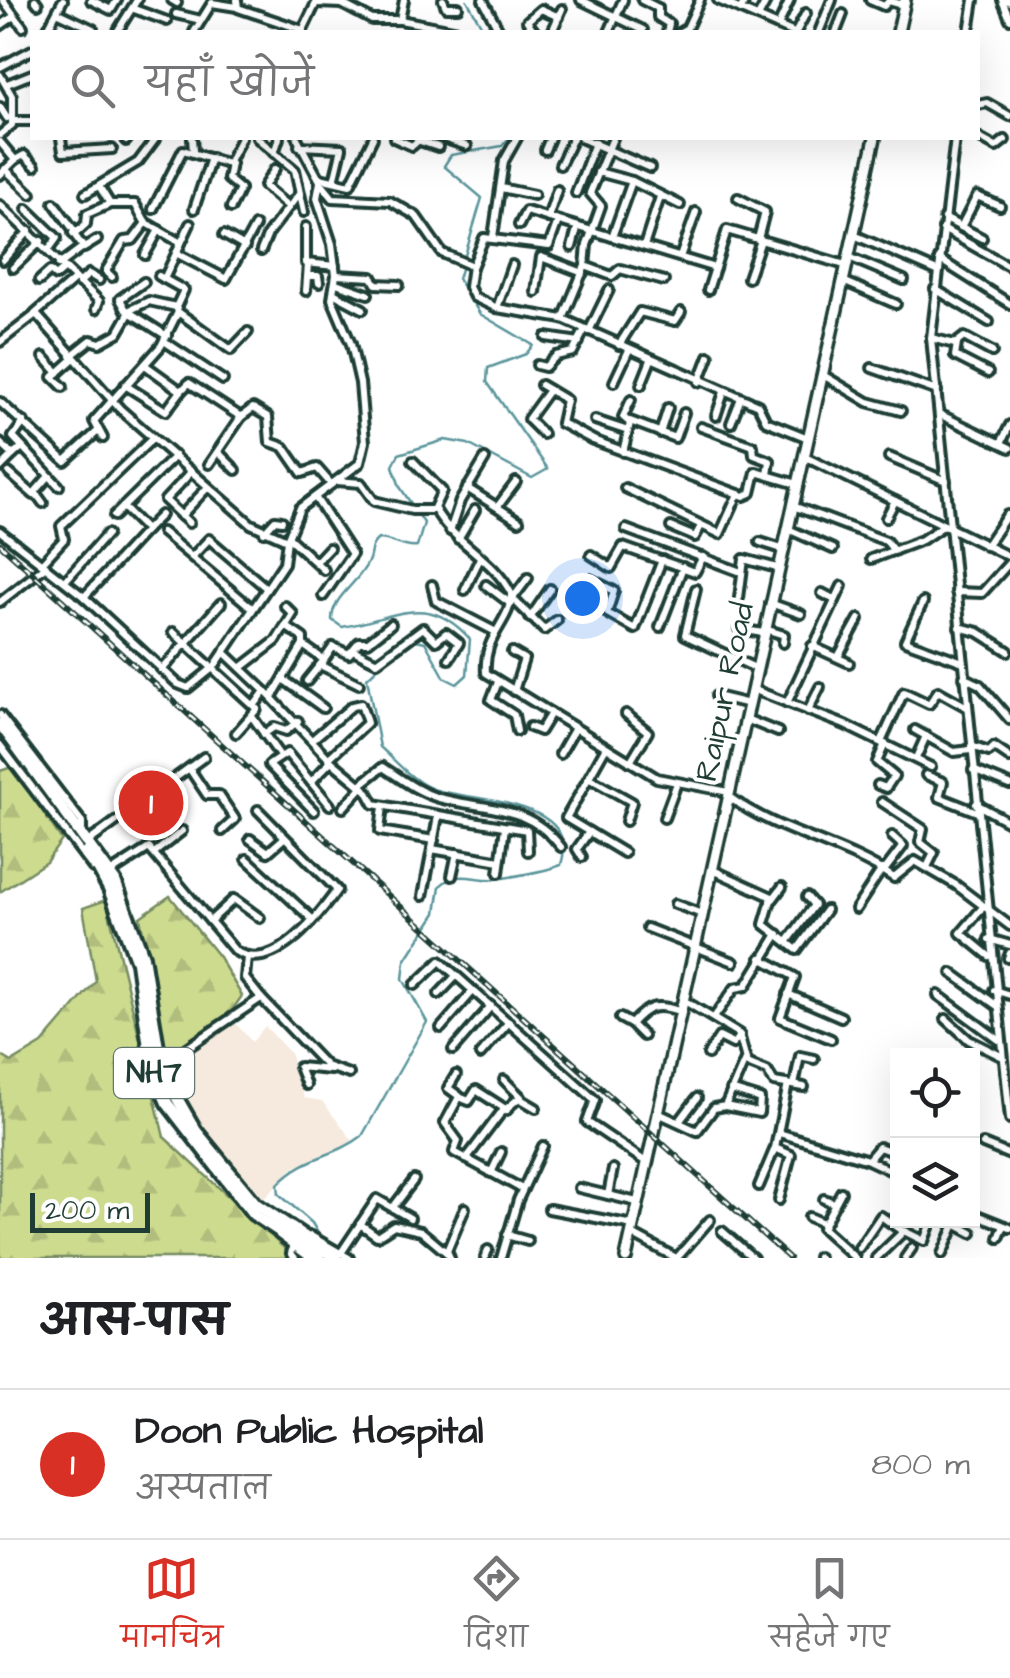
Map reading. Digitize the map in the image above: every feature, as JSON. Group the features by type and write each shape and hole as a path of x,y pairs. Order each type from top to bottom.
{"highway":[{"name":"NH7","path":"0,724 60,801 118,912 137,962 152,1068 166,1103 232,1191 320,1258"},
{"name":"NH7","path":"0,734 110,873 143,956 161,1065 196,1131 280,1229 342,1256"}],"main road":[{"path":"898,30 904,3"},
{"name":"Raipur Road","path":"626,1258 769,603 876,140"}],"street":[{"path":"2,0 22,26"},
{"path":"47,30 63,0"},
{"path":"91,0 111,10 117,0"},
{"path":"118,30 137,0"},
{"path":"400,20 404,0"},
{"path":"443,0 446,6 458,7"},
{"path":"482,0 499,30"},
{"path":"580,0 643,30"},
{"path":"610,30 623,0"},
{"path":"642,0 659,8 658,17 669,24 668,30"},
{"path":"686,30 700,0"},
{"path":"718,0 789,30"},
{"path":"741,10 745,0"},
{"path":"758,17 767,0"},
{"path":"778,26 790,0"},
{"path":"820,30 832,0"},
{"path":"870,0 884,6 889,1 904,3"},
{"path":"969,30 974,0"},
{"path":"1006,1 1010,19"},
{"path":"303,30 317,2 342,4 372,20 400,20 431,29"},
{"path":"195,30 213,3 237,3 301,30"},
{"path":"134,9 167,20"},
{"path":"534,30 527,22 541,9 560,13 553,30"},
{"path":"57,12 93,29"},
{"path":"795,30 806,13"},
{"path":"176,14 201,20"},
{"path":"837,30 843,14"},
{"path":"0,26 14,17"},
{"path":"0,67 30,51"},
{"path":"0,75 14,106 0,138 16,160"},
{"path":"7,84 30,75"},
{"path":"980,105 987,103 1010,116"},
{"path":"0,107 10,120 30,122"},
{"path":"980,138 996,147 1005,140"},
{"path":"60,140 63,152 112,149"},
{"path":"85,194 138,162 154,140"},
{"path":"192,140 193,151"},
{"path":"231,208 240,189 228,179 230,163 240,140"},
{"path":"259,140 295,170 304,212"},
{"path":"274,153 279,140"},
{"path":"320,180 350,184 372,140"},
{"path":"423,140 438,148"},
{"path":"449,140 467,146"},
{"path":"493,237 504,161 516,140"},
{"path":"545,150 549,140"},
{"path":"560,165 572,140"},
{"path":"587,140 650,168"},
{"path":"563,319 584,270 590,233 601,208 590,195 612,140"},
{"path":"955,140 932,338 985,906 1010,1117"},
{"path":"298,142 342,148 334,181"},
{"path":"298,142 333,198 379,198 410,211 442,252 466,264"},
{"path":"576,193 595,143"},
{"path":"153,209 180,152 193,151 230,163"},
{"path":"30,194 3,172 24,155 35,166"},
{"path":"194,208 212,158"},
{"path":"275,169 264,186 288,208"},
{"path":"598,172 632,181 680,205"},
{"path":"0,531 65,581 162,670 188,688 214,667 284,564 298,510 361,461 365,431 360,383 334,293 336,274 317,198 320,180"},
{"path":"612,237 632,181"},
{"path":"100,186 110,204"},
{"path":"500,187 534,196"},
{"path":"548,218 557,190"},
{"path":"261,251 300,193"},
{"path":"961,227 977,196 1000,206"},
{"path":"644,246 660,197"},
{"path":"738,198 766,212 748,278"},
{"path":"72,232 84,228 87,214 110,204 132,202 146,223 181,243"},
{"path":"54,203 83,247 90,248 97,240"},
{"path":"0,206 41,240 47,253 100,301 96,309"},
{"path":"27,210 58,238 48,249"},
{"path":"519,225 525,211 714,268"},
{"path":"680,257 696,212"},
{"path":"944,218 982,238"},
{"path":"558,221 549,246 483,238 466,264 471,294 497,308 563,319 760,406 768,422 808,438"},
{"path":"112,277 106,271 107,265 124,241 133,240 146,223"},
{"path":"0,402 66,461 100,434 93,422 165,339 184,290 161,277 190,224"},
{"path":"176,253 225,279 255,226"},
{"path":"306,227 306,292"},
{"path":"572,248 577,229"},
{"path":"943,229 1010,267"},
{"path":"3,260 30,230"},
{"path":"145,255 159,230"},
{"path":"708,290 727,230 904,280"},
{"path":"853,234 937,271"},
{"path":"224,235 246,247"},
{"path":"13,268 41,240"},
{"path":"39,282 50,271 56,276 83,247"},
{"path":"536,292 541,256 612,276 619,268 664,281"},
{"path":"939,259 1010,304"},
{"path":"308,264 336,274 368,294"},
{"path":"497,308 512,264"},
{"path":"0,342 77,281 89,274 98,280"},
{"path":"336,274 372,277 376,284 399,286"},
{"path":"308,276 318,276 319,283"},
{"path":"842,281 896,304"},
{"path":"144,282 121,295 129,312 223,380"},
{"path":"935,289 989,322"},
{"path":"538,365 547,366 556,356 573,352 609,290"},
{"path":"334,293 364,309"},
{"path":"63,387 53,378 72,358 91,340 100,344 117,334 129,312 149,301 177,310 231,350 248,332"},
{"path":"619,345 640,312 676,321 681,312"},
{"path":"35,314 111,400 208,487 264,532 288,539 324,570"},
{"path":"546,337 578,342"},
{"path":"988,373 955,356 957,343 964,337 992,352"},
{"path":"932,338 957,343"},
{"path":"614,382 630,350"},
{"path":"699,382 708,356"},
{"path":"44,357 58,373"},
{"path":"642,385 650,360"},
{"path":"145,365 182,391"},
{"path":"872,368 937,391"},
{"path":"822,375 866,401 901,411"},
{"path":"125,385 164,412 189,383 242,417"},
{"path":"544,434 528,419 545,387 566,400 563,424 623,452 738,494 750,494 754,473 797,484"},
{"path":"716,416 724,392"},
{"path":"731,423 740,398"},
{"path":"631,400 624,416 676,438 684,412"},
{"path":"209,464 242,417 253,408 268,417 270,442 284,447 302,473 317,468 333,483 362,484 374,502 434,510 500,576 512,600"},
{"path":"660,432 668,408"},
{"path":"939,414 1010,448"},
{"path":"595,420 628,431"},
{"path":"623,452 630,421"},
{"path":"24,422 12,435 59,486"},
{"path":"1001,443 1010,425"},
{"path":"701,427 753,446 754,455 770,460 768,474"},
{"path":"0,602 44,564 64,538 61,526 153,438"},
{"path":"0,443 13,455"},
{"path":"0,468 22,447"},
{"path":"219,453 236,470"},
{"path":"114,516 175,456"},
{"path":"804,456 1010,560 984,592 956,592"},
{"path":"889,456 946,482"},
{"path":"450,530 485,459"},
{"path":"413,462 441,489 434,510"},
{"path":"9,472 43,503"},
{"path":"189,524 165,500 192,472"},
{"path":"35,495 49,476"},
{"path":"498,506 516,482"},
{"path":"181,516 208,487"},
{"path":"468,488 520,521"},
{"path":"625,488 723,533 738,494"},
{"path":"315,497 352,554 323,596"},
{"path":"886,518 894,501"},
{"path":"123,506 146,530"},
{"path":"792,506 886,541 894,551"},
{"path":"458,538 475,510"},
{"path":"986,546 1006,515"},
{"path":"84,598 161,516"},
{"path":"264,532 275,520 282,521"},
{"path":"671,528 695,538 702,525"},
{"path":"870,559 947,526"},
{"path":"786,528 833,549"},
{"path":"626,529 741,572"},
{"path":"162,532 252,608"},
{"path":"65,581 107,534"},
{"path":"192,558 209,539 265,587"},
{"path":"760,542 782,550"},
{"path":"591,555 609,568 622,546 698,572 703,557"},
{"path":"316,562 328,548"},
{"path":"465,590 480,558"},
{"path":"739,598 745,558 777,568"},
{"path":"590,579 615,592 607,612 636,629 662,560"},
{"path":"660,627 683,567"},
{"path":"528,578 494,631 485,671 498,682 660,780 729,795 765,820 854,854 897,878 911,861 927,867 1010,926"},
{"path":"432,585 436,601 494,631"},
{"path":"486,585 512,600 546,630 557,620"},
{"path":"787,703 842,586"},
{"path":"530,618 550,589"},
{"path":"696,589 685,635 756,668"},
{"path":"822,593 835,600"},
{"path":"923,602 905,640 962,662"},
{"path":"162,670 221,603"},
{"path":"769,603 801,614"},
{"path":"241,668 287,627 293,614 285,606"},
{"path":"838,658 859,619"},
{"path":"307,681 334,646 348,654 391,624"},
{"path":"272,698 303,645 302,638 287,627"},
{"path":"353,650 375,663 421,628 436,640 446,633 458,642 448,660"},
{"path":"959,628 978,632 1008,652"},
{"path":"739,629 784,636 782,644"},
{"path":"174,632 258,712 236,732"},
{"path":"303,645 322,663 359,684"},
{"path":"812,646 849,663"},
{"path":"224,652 298,721 330,759 361,786 371,802 528,830 528,851"},
{"path":"512,652 524,658 514,691"},
{"path":"964,676 980,685 1010,720"},
{"path":"283,680 322,708"},
{"path":"498,682 490,700 514,715 517,731"},
{"path":"808,711 820,687"},
{"path":"751,689 932,767"},
{"path":"254,706 266,691"},
{"path":"878,785 886,788 894,776 877,762 904,692 928,704 938,691 967,707"},
{"path":"716,696 748,704"},
{"path":"310,782 367,723 369,716 361,704 312,740"},
{"path":"530,727 540,730 551,714"},
{"path":"626,714 648,732 630,762"},
{"path":"0,715 82,822 83,840"},
{"path":"253,718 280,756"},
{"path":"746,720 778,732"},
{"path":"264,734 274,727 284,732 298,721"},
{"path":"560,754 575,728"},
{"path":"915,730 954,752 971,748 989,752 994,747 1010,758"},
{"path":"916,758 926,736"},
{"path":"0,745 83,840"},
{"path":"606,747 566,818 624,853"},
{"path":"314,810 269,768 280,756 288,754 330,805"},
{"path":"83,840 204,757"},
{"path":"342,808 383,767 409,786 438,797 522,814 562,846"},
{"path":"189,768 206,794 219,796 234,819 222,831"},
{"path":"973,770 1010,786"},
{"path":"926,774 942,782 939,797 1009,822"},
{"path":"589,778 632,802 626,821"},
{"path":"664,818 677,783"},
{"path":"158,789 176,814"},
{"path":"882,802 923,829 920,842 934,854 927,867"},
{"path":"383,806 380,831 500,861"},
{"path":"110,873 144,848 154,854 234,950 247,957 263,956 288,944 336,893 337,887 258,810"},
{"path":"423,896 438,816"},
{"path":"499,873 505,828"},
{"path":"154,854 182,830"},
{"path":"582,856 578,849 588,832"},
{"path":"856,909 903,846 892,836"},
{"path":"250,839 268,852 284,838"},
{"path":"452,876 457,853"},
{"path":"247,860 311,918"},
{"path":"713,870 773,899"},
{"path":"782,887 764,924 800,949 826,910"},
{"path":"788,942 814,905 808,897"},
{"path":"210,921 234,898 260,918"},
{"path":"675,904 702,914"},
{"path":"985,906 961,933 991,958"},
{"path":"646,928 734,962"},
{"path":"715,1016 735,988 746,986 778,934"},
{"path":"989,939 1010,944"},
{"path":"247,957 246,980 331,1070"},
{"path":"761,958 794,977 780,1018 831,1039"},
{"path":"415,985 437,960 595,1100 586,1120 646,1162"},
{"path":"952,973 996,1006"},
{"path":"440,994 456,976"},
{"path":"994,990 1010,995"},
{"path":"441,1028 473,992"},
{"path":"788,994 841,1017"},
{"path":"938,995 999,1037 1010,1039"},
{"path":"161,1065 261,998"},
{"path":"453,1050 491,1006"},
{"path":"630,1024 652,1006 681,1006 715,1016 740,1036 745,1060 725,1106"},
{"path":"620,1018 643,1036"},
{"path":"946,1019 969,1040 1001,1056"},
{"path":"480,1055 509,1022"},
{"path":"708,1054 719,1037 733,1044 740,1036"},
{"path":"759,1186 775,1148 800,1056 814,1060"},
{"path":"745,1060 767,1071 773,1081 804,1086"},
{"path":"306,1085 300,1067 349,1074"},
{"path":"456,1076 448,1088 460,1097 469,1101 478,1090 507,1110"},
{"path":"504,1080 536,1108"},
{"path":"656,1112 696,1131 714,1108 725,1106 759,1113 760,1099 731,1090"},
{"path":"460,1097 445,1123 458,1141 454,1152 522,1189"},
{"path":"466,1159 521,1097"},
{"path":"679,1122 697,1098"},
{"path":"779,1133 890,1170"},
{"path":"983,1144 1010,1155"},
{"path":"501,1258 522,1189 542,1146"},
{"path":"869,1161 879,1146 890,1151"},
{"path":"775,1148 791,1155 779,1200"},
{"path":"491,1173 502,1152"},
{"path":"608,1195 613,1169"},
{"path":"394,1206 414,1180"},
{"path":"579,1188 637,1202"},
{"path":"840,1192 823,1224 824,1230 855,1258"},
{"path":"342,1256 377,1199 410,1218"},
{"path":"824,1199 834,1204"},
{"path":"360,1224 378,1236 394,1225 421,1230 448,1256 465,1208"},
{"path":"549,1209 632,1229 676,1258 710,1220"},
{"path":"859,1248 880,1216 922,1242 928,1228"},
{"path":"980,1216 1007,1227 1000,1238"},
{"path":"809,1217 823,1224"},
{"path":"942,1254 953,1228"},
{"path":"966,1228 972,1232"},
{"path":"280,1229 293,1248 310,1258"},
{"path":"722,1231 753,1258"},
{"path":"876,1258 902,1231"},
{"path":"507,1234 528,1241"},
{"path":"293,1248 290,1253 295,1258"},
{"path":"905,1258 912,1248"}],"shaded area":[{"path":"233,1020 252,1042 265,1026 290,1053 304,1098 322,1101 354,1142 293,1168 262,1200 201,1126 179,1093 168,1062"}],"green space":[{"path":"12,767 62,840 46,862 0,892 0,771"},
{"path":"170,896 219,957 242,996 228,1016 168,1062 140,917"},
{"path":"106,900 164,1137 295,1258 0,1258 0,1055 12,1062 42,1044 96,981 83,908"}],"waterway":[{"path":"467,0 484,30"},
{"path":"412,639 425,642 445,678 457,684 467,675 470,639 439,615 409,612 342,627 332,620 336,604 364,570 378,539 417,547 424,523 400,487 393,466 399,454 445,440 468,444 532,478 548,469 487,382 488,368 526,354 533,345 480,314 458,279 482,198 444,166 451,155 502,146 507,140"},
{"path":"319,1235 312,1223 279,1194 278,1184 299,1167 362,1136 427,1022 403,979 405,961 436,913 440,886 453,878 496,879 561,865 563,843 555,827 540,815 428,787 380,747 367,678 390,656"}],"railway":[{"path":"0,544 789,1258"}],"place":[{"name":"Doon Public Hospital","path":"151,803"}]}
